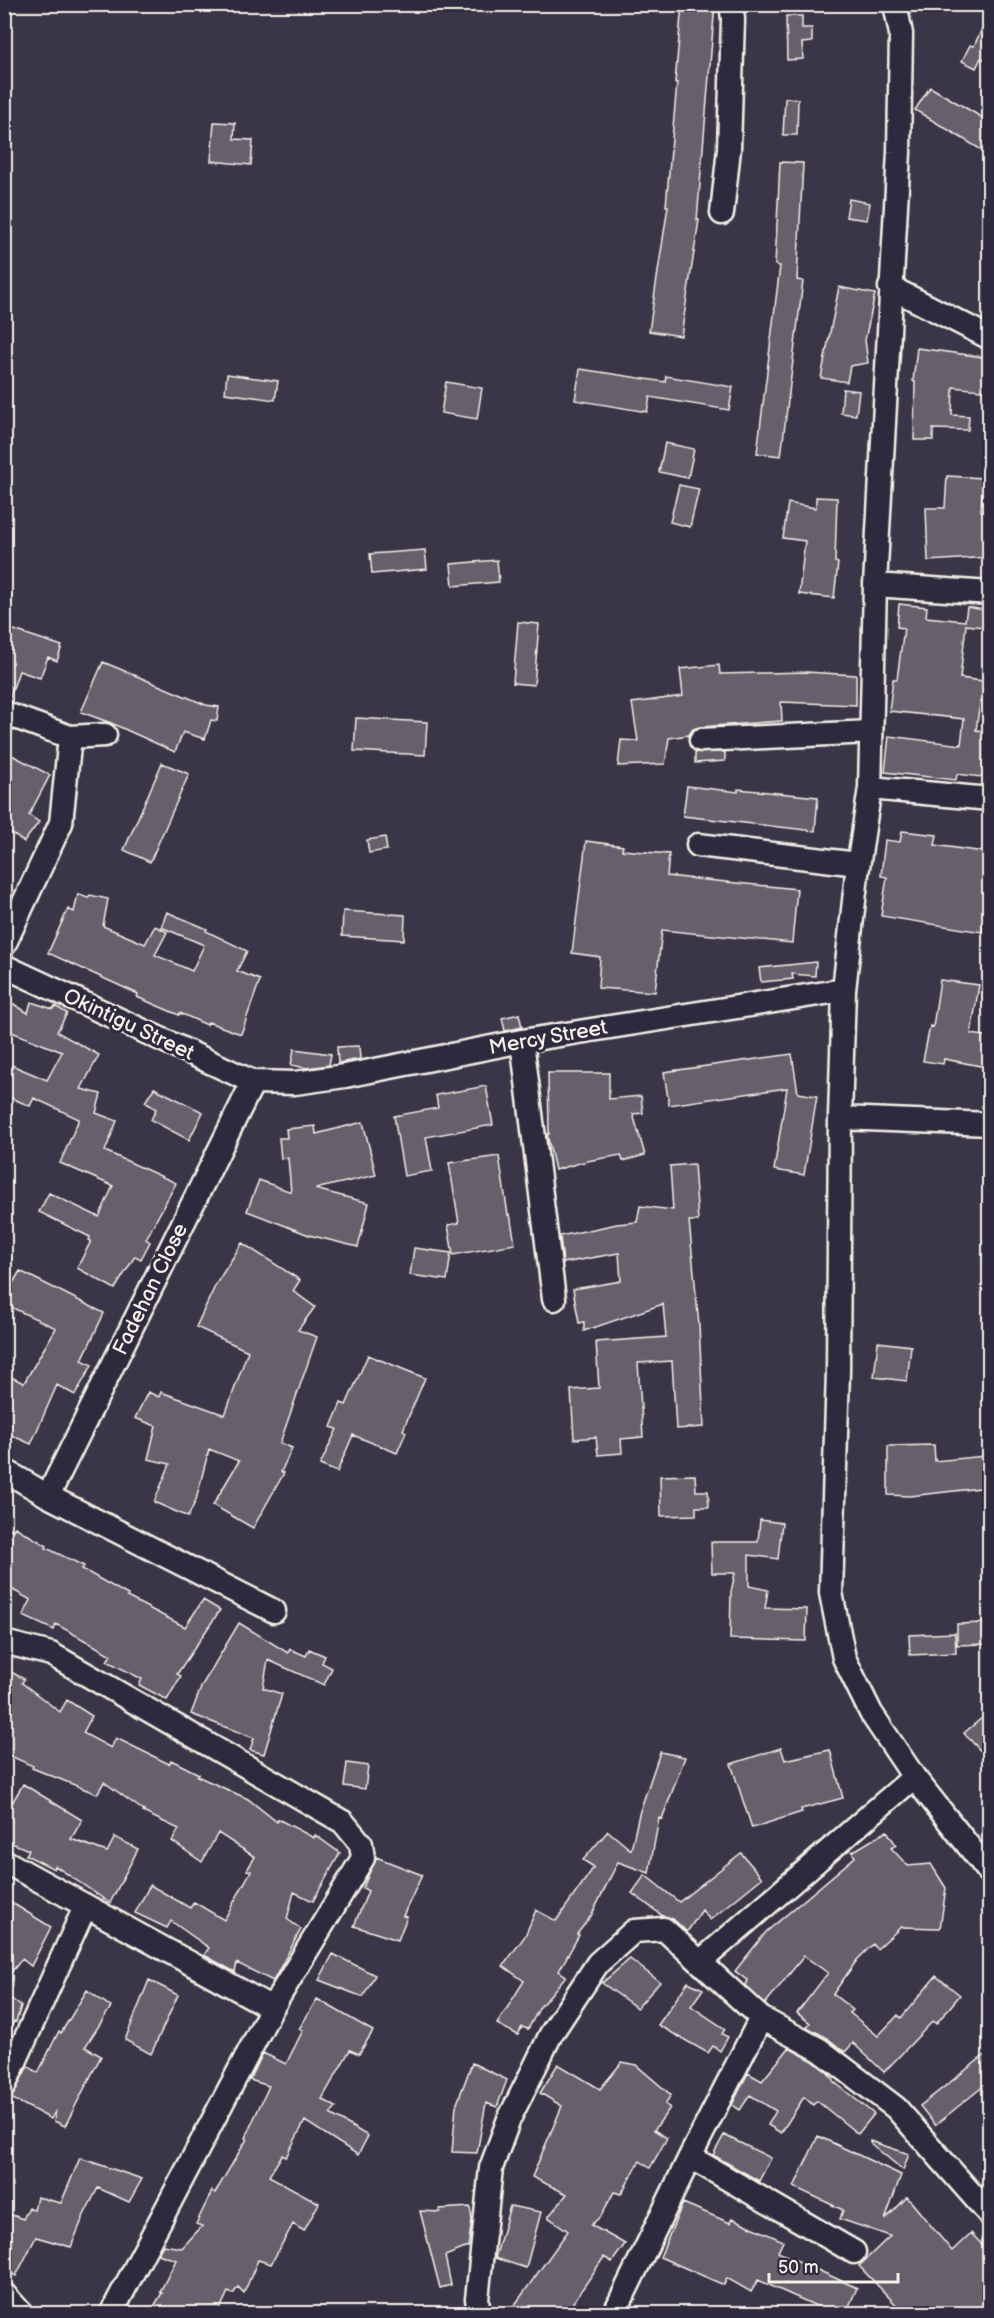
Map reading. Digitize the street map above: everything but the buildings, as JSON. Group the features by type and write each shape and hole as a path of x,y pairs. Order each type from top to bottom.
{"street":[{"path":"722,213 729,149 733,19 731,4"},
{"path":"895,4 901,34 899,128 875,585 870,789 858,864 844,990 840,1118 838,1372 831,1593 844,1658 871,1713 914,1777 990,1873"},
{"path":"891,287 990,338"},
{"path":"875,585 990,593"},
{"path":"4,713 70,737 105,735"},
{"path":"701,740 871,732"},
{"path":"4,945 61,824 70,737"},
{"path":"870,789 990,799"},
{"path":"698,845 858,864"},
{"name":"Okintigu Street","path":"4,966 253,1082"},
{"name":"Mercy Street","path":"253,1082 295,1083 345,1076 522,1041 844,990"},
{"path":"522,1041 554,1299"},
{"name":"Fadehan Close","path":"48,1496 253,1082"},
{"path":"840,1118 990,1124"},
{"path":"4,1470 48,1496 274,1611"},
{"path":"4,1642 51,1654 343,1822 361,1844 363,1858 272,2008 111,2313"},
{"path":"700,1962 914,1777"},
{"path":"4,1861 272,2008"},
{"path":"4,2086 85,1907"},
{"path":"479,2313 477,2300 491,2168 510,2119 551,2034 598,1963 634,1931 664,1929 761,2018 819,2050 896,2108 990,2215"},
{"path":"614,2313 761,2018"},
{"path":"690,2157 854,2252"},
{"path":"4,2294 21,2313"}]}
